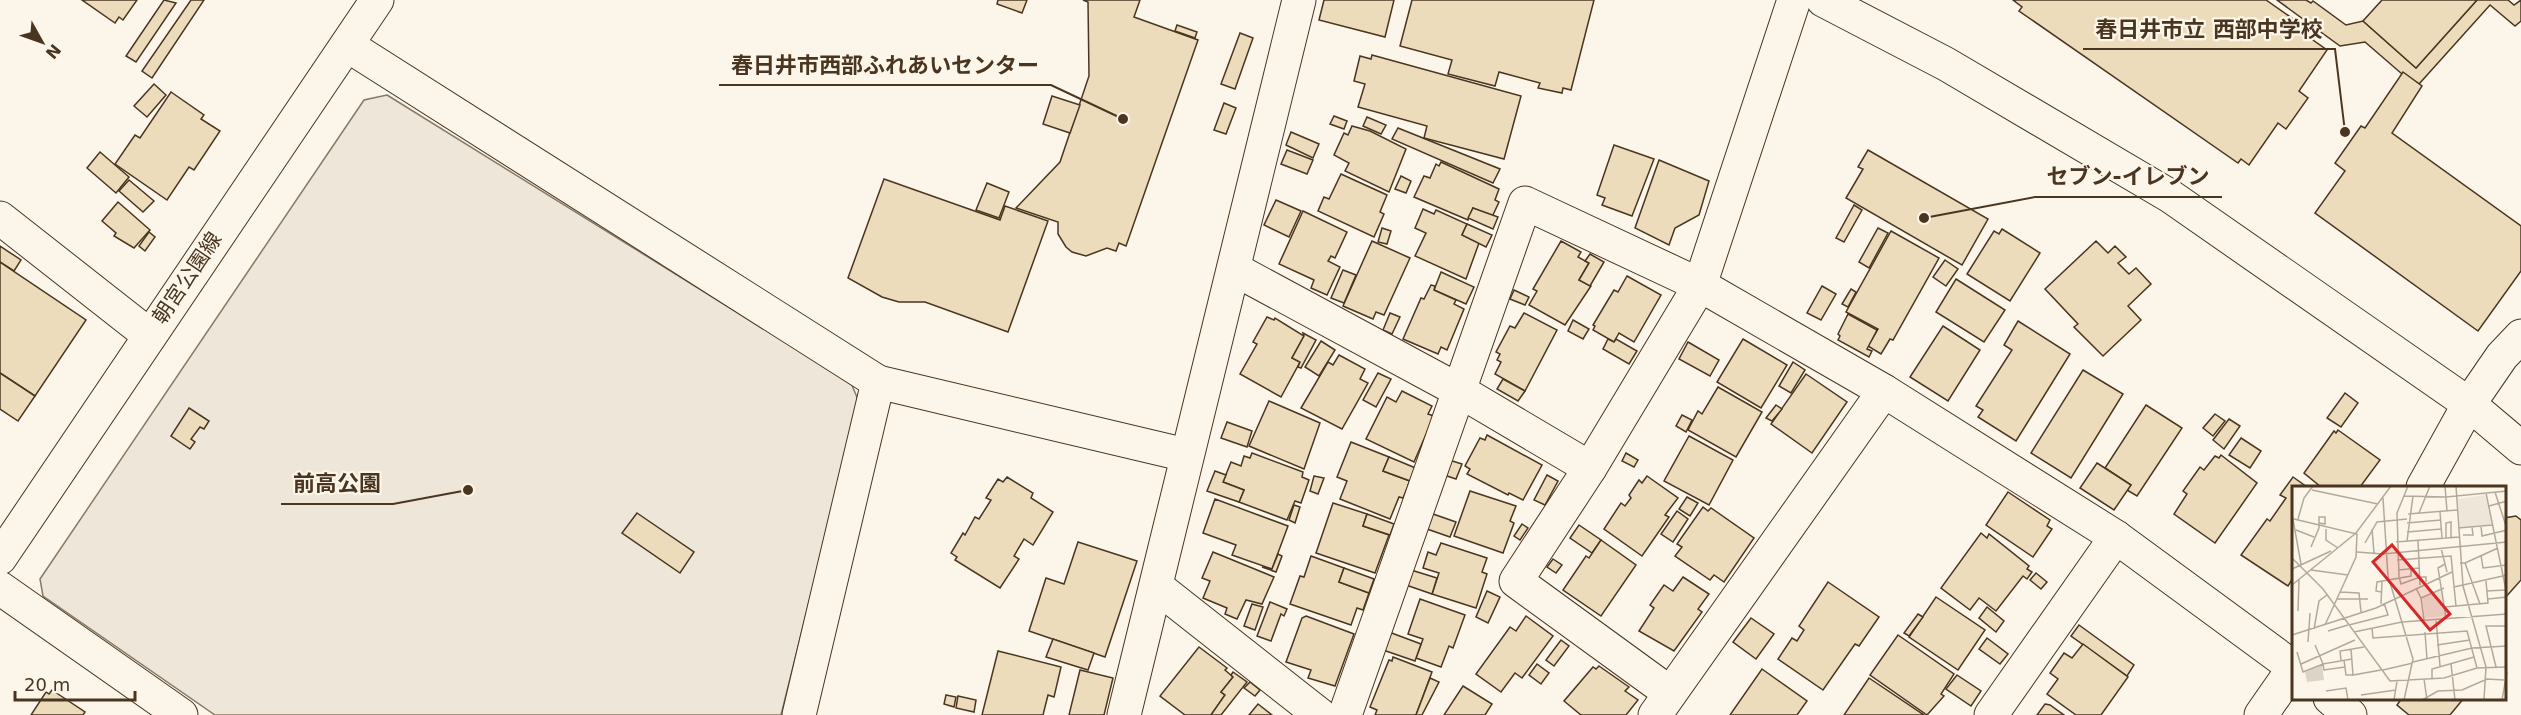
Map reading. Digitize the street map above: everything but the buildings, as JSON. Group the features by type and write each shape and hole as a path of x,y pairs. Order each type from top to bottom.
{"street":[{"name":"朝宮公園線","path":"0,558 377,0"},
{"path":"1124,715 1299,0"},
{"path":"1794,0 1700,285 1590,468 1516,581 1663,704 1884,391"},
{"path":"1823,0 1946,64 2170,196 2469,404 2521,448"},
{"path":"346,45 878,382 1186,455"},
{"path":"1345,715 1525,203 1700,285 1884,391 2116,537 2292,667"},
{"path":"0,219 149,335"},
{"path":"1234,269 1458,390 1590,468"},
{"path":"2424,486 2469,404 2502,356 2521,336"},
{"path":"799,715 878,382"},
{"path":"1991,715 2116,537"},
{"path":"1156,585 1320,715"},
{"path":"0,588 181,715"},
{"path":"2261,715 2292,669"},
{"path":"2331,700 2350,715"}],"shaded area":[{"path":"387,95 851,383 859,402 781,715 215,715 43,596 40,579 364,100"}],"place":[{"name":"春日井市西部ふれあいセンター","path":"1123,119"},
{"name":"春日井市立 西部中学校","path":"2345,132"},
{"name":"セブン-イレブン","path":"1924,218"},
{"name":"前高公園","path":"468,490"}]}
